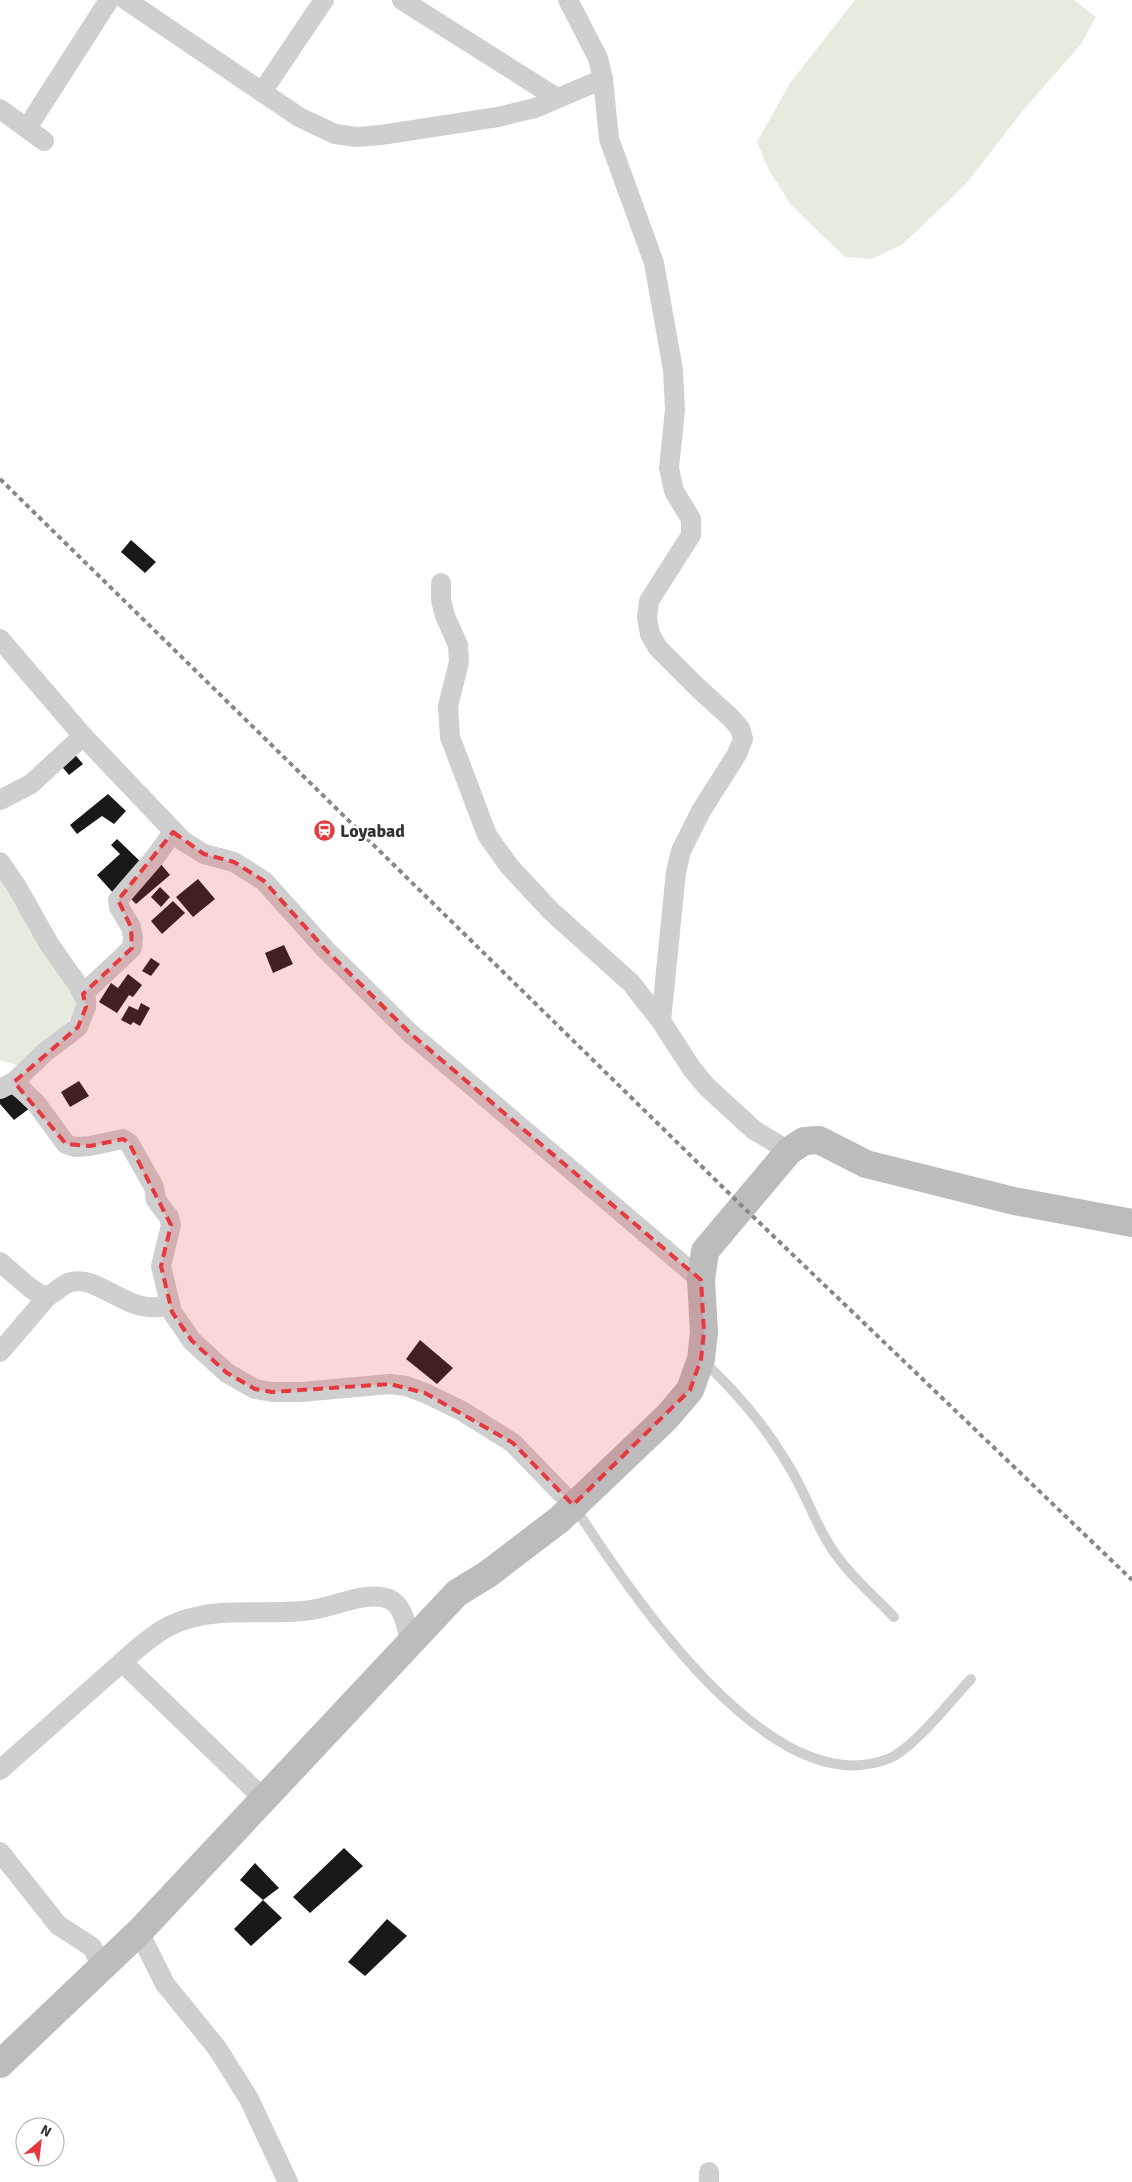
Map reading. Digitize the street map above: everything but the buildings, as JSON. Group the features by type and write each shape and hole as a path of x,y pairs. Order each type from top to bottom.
{"street":[{"path":"27,128 109,0"},
{"path":"126,0 300,117 335,134 357,136 498,117 535,108 603,79"},
{"path":"262,92 324,0"},
{"path":"402,0 557,98"},
{"path":"568,0 573,13 591,42 598,58 603,79 609,139 644,233 663,306 673,370 675,410 669,468 674,491 691,520 691,535 649,601 647,618 650,634 658,648 740,728 743,739 737,754 701,811 681,852 676,872 661,1021"},
{"path":"0,110 44,141"},
{"path":"441,583 445,616 458,645 459,662 448,706 450,737 487,834 509,866 551,911 631,984 661,1021 692,1069 712,1092 754,1130 769,1141 789,1151"},
{"path":"0,638 83,736 173,832 204,854 234,862 264,881 287,904 326,950 411,1034 701,1280"},
{"path":"0,800 31,784 83,736"},
{"path":"83,994 132,948 133,937 131,927 119,907 118,900 146,868 173,832"},
{"path":"0,862 18,887 46,938 83,994 86,1007 78,1027 38,1058 7,1086 36,1103 66,1144 75,1147 90,1146 123,1139 129,1143 154,1187 156,1200 169,1217 171,1225 160,1266 169,1305 192,1340 227,1373 255,1389 272,1392 390,1384 425,1393 462,1411 513,1443 566,1512"},
{"path":"0,2064 139,1932 457,1593 488,1574 566,1512 667,1417 690,1390 701,1359 704,1332 701,1280 705,1251 789,1151 804,1141 819,1140 866,1164 1014,1201 1132,1223"},
{"path":"0,1262 29,1287 48,1296"},
{"path":"0,1352 48,1296 69,1283 79,1283 102,1289 140,1307 151,1308 169,1305"},
{"path":"0,1770 158,1632 192,1617 230,1612 297,1612 376,1597 388,1598 397,1606 404,1618 410,1643"},
{"path":"122,1662 264,1799"},
{"path":"0,1852 58,1925 92,1948 103,1968"},
{"path":"139,1932 165,1984 217,2048 249,2099 288,2182"}],"lane":[{"path":"701,1359 746,1404 773,1441 794,1474 830,1545 844,1566 894,1617"},
{"path":"566,1512 693,1666 746,1718 796,1751 838,1766 867,1765 891,1757 909,1745 971,1680"}],"highlighted area":[{"path":"173,832 204,854 234,862 264,881 326,950 411,1034 701,1280 704,1332 701,1359 690,1390 573,1505 513,1443 425,1393 390,1384 272,1392 255,1389 227,1373 192,1341 172,1312 161,1266 171,1225 129,1143 123,1139 90,1146 66,1144 14,1082 78,1027 86,1007 83,994 132,948 131,927 118,900"}],"shaded area":[{"path":"855,0 1074,0 1096,17 1081,44 1025,108 965,185 903,244 872,259 845,257 791,205 769,170 757,142 790,83"},
{"path":"0,878 81,998 69,1020 19,1066 0,1060"}],"railway":[{"path":"0,479 742,1206 1132,1580"}],"place":[{"name":"Loyabad","path":"324,831"}]}
